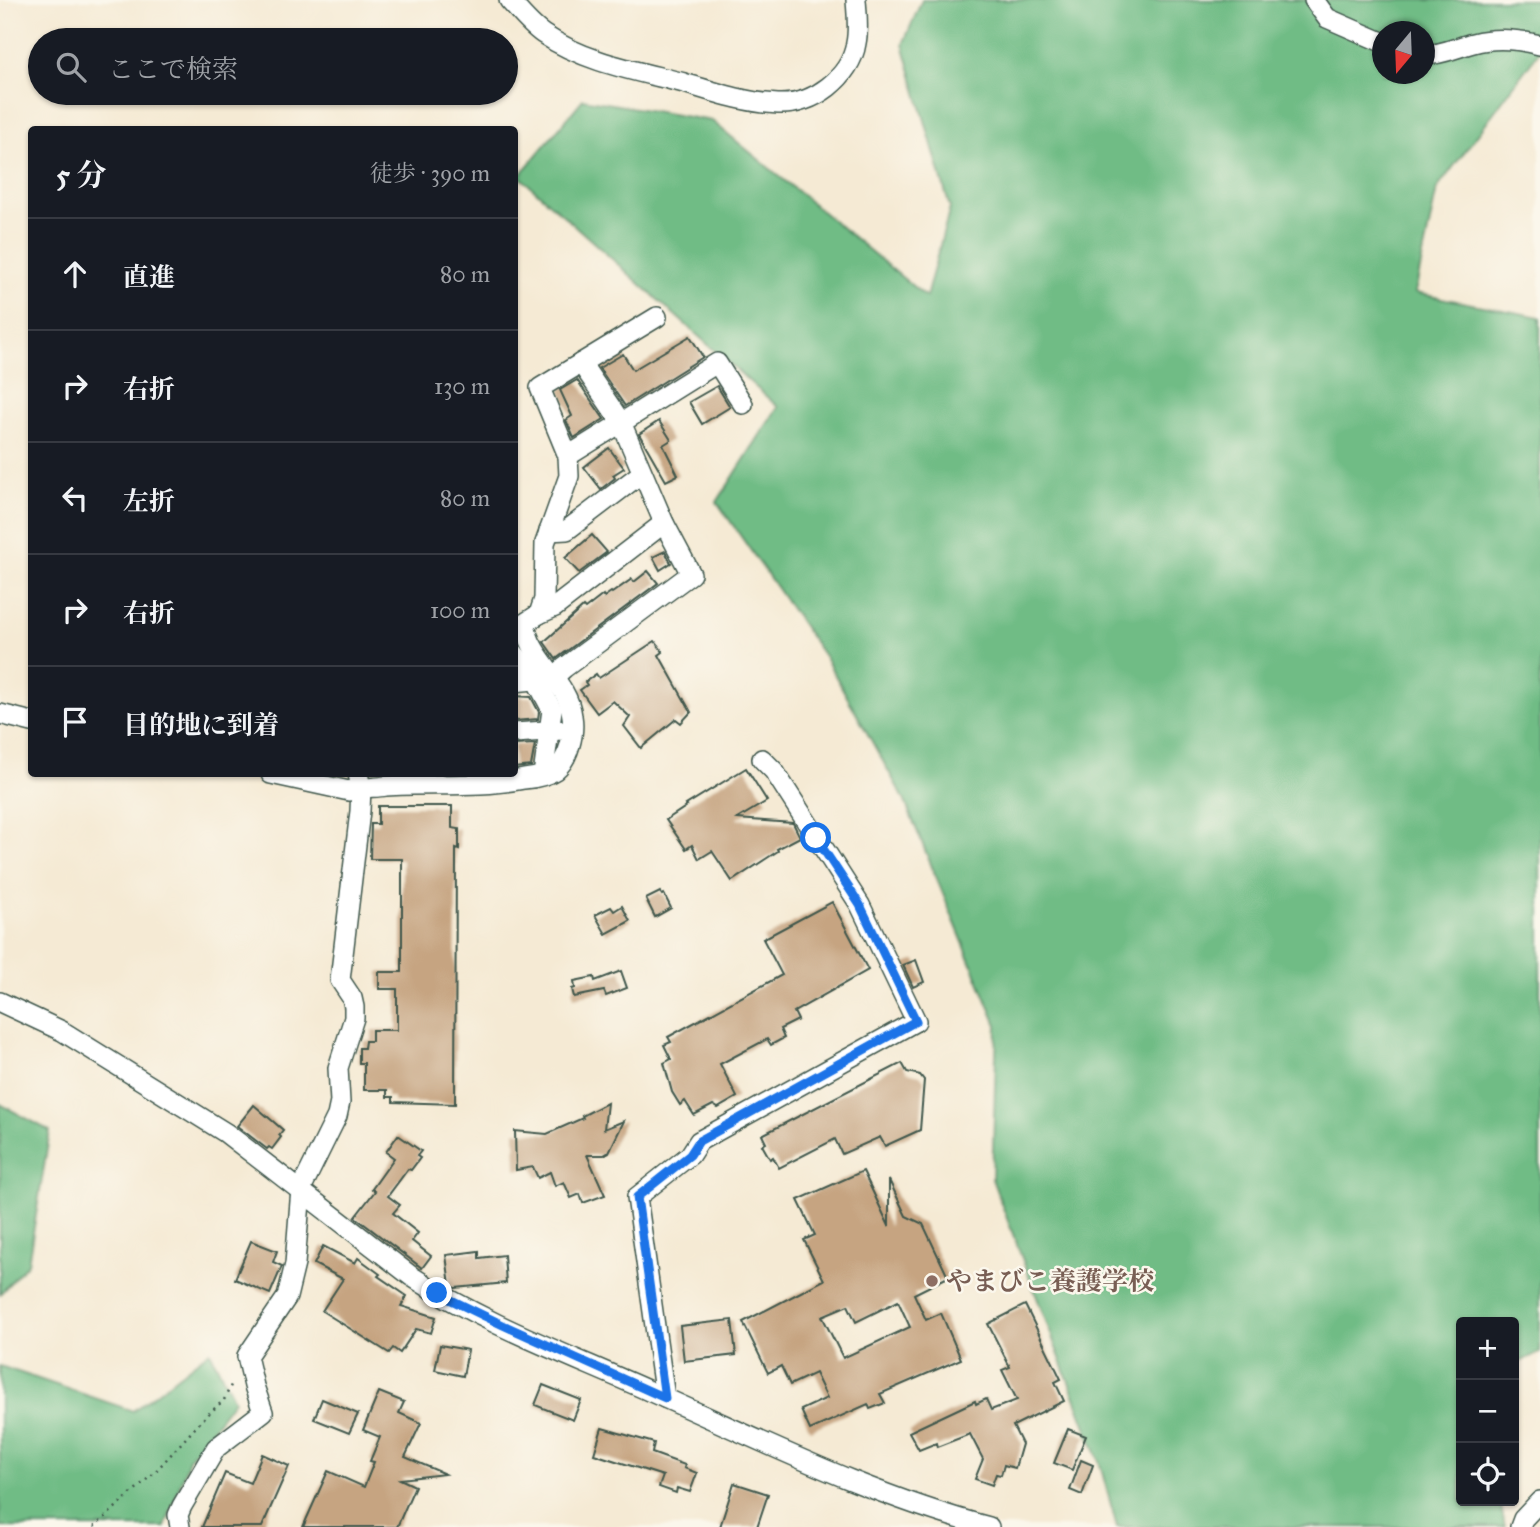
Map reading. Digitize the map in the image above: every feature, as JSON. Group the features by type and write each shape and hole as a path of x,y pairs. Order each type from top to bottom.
{"street":[{"path":"509,0 541,33 584,55 709,90 780,104 800,102 817,94 831,85 842,72 856,46 856,0"},
{"path":"1314,0 1327,19 1372,38"},
{"path":"1435,54 1499,38 1540,45"},
{"path":"543,775 552,710 545,679 527,635 526,621 544,599 544,542 569,475 568,456 540,388 657,317"},
{"path":"518,682 545,679 564,668 691,574 664,523 621,422 581,363"},
{"path":"568,456 717,363 743,404"},
{"path":"549,531 567,530 642,473"},
{"path":"526,621 555,607 664,523"},
{"path":"285,777 349,791 360,780 502,783 543,775 560,765 566,756 573,730 569,698 518,656"},
{"path":"0,714 28,721"},
{"path":"518,733 573,730"},
{"path":"665,1398 637,1197 690,1155 699,1141 916,1021 860,905 774,771 762,759"},
{"path":"180,1527 178,1515 182,1506 216,1448 263,1412 248,1362 250,1350 287,1297 295,1264 301,1189 337,1116 340,1102 338,1068 354,1018 352,998 340,980 360,780"},
{"path":"0,1002 42,1020 72,1037 226,1133 411,1276 437,1293 759,1440 919,1506 989,1527"},
{"path":"1520,1527 1523,1519 1540,1501"}],"path":[{"path":"94,1527 154,1473 224,1399 250,1350"}],"green space":[{"path":"922,0 1540,0 1540,50 1437,189 1415,293 1540,317 1540,1352 1519,1362 1519,1317 1456,1317 1456,1506 1501,1506 1505,1527 1117,1527 1099,1461 992,1179 997,1025 904,799 826,659 717,502 778,407 519,176 583,99 712,121 926,297 950,208 903,44"},
{"path":"0,1104 50,1131 28,1263 0,1294"},
{"path":"210,1351 234,1400 189,1459 165,1527 0,1527 0,1366 133,1411"}],"building":[{"path":"690,336 703,357 625,406 599,368 623,354 633,370"},
{"path":"577,380 604,419 574,438 566,420 572,416 560,390"},
{"path":"717,386 730,407 702,424 689,402"},
{"path":"659,421 671,440 663,445 678,475 666,481 639,434"},
{"path":"609,448 624,468 613,475 615,478 601,489 584,467"},
{"path":"592,535 607,552 579,573 565,558"},
{"path":"665,551 671,563 660,570 653,557"},
{"path":"648,571 658,583 556,659 544,642 583,607 585,609 603,595 604,597 612,593 632,579 634,582"},
{"path":"655,641 663,652 659,655 691,712 681,723 676,719 641,748 624,726 630,717 613,701 597,713 580,690 587,685 585,682 596,674 599,678"},
{"path":"518,696 531,697 539,712 538,719 518,721"},
{"path":"535,744 531,766 518,768 518,745"},
{"path":"746,768 767,801 737,819 793,823 800,837 777,849 778,851 732,881 712,851 699,859 692,845 686,849 666,820"},
{"path":"378,806 452,806 452,828 459,829 459,849 456,848 455,1104 393,1102 393,1097 387,1097 387,1090 364,1090 364,1063 359,1063 359,1048 364,1048 365,1041 372,1041 372,1030 397,1030 397,989 379,989 379,972 402,972 402,859 370,859 371,824 378,824"},
{"path":"660,892 664,894 671,908 655,917 646,899"},
{"path":"832,902 868,970 794,1012 798,1020 780,1029 784,1038 771,1045 767,1039 720,1064 737,1097 718,1108 713,1105 694,1115 685,1101 680,1105 672,1092 664,1063 671,1059 664,1045 671,1042 668,1037 782,975 763,939"},
{"path":"622,906 630,921 606,934 595,915 611,907 614,911"},
{"path":"916,960 924,982 913,987 903,965"},
{"path":"621,971 627,988 606,996 604,991 574,997 574,981 594,977 595,981"},
{"path":"902,1063 907,1072 920,1075 924,1080 920,1130 885,1146 880,1137 842,1154 835,1139 779,1168 773,1157 770,1159 762,1145 766,1143 762,1135"},
{"path":"607,1103 604,1129 624,1121 609,1152 604,1155 587,1155 605,1195 583,1203 580,1194 571,1198 564,1182 555,1186 550,1172 538,1178 533,1167 516,1170 515,1131 547,1134 583,1118 582,1116"},
{"path":"254,1105 283,1130 272,1149 267,1149 237,1126"},
{"path":"398,1135 421,1151 417,1156 420,1158 388,1196 400,1205 393,1213 418,1233 412,1241 431,1256 422,1268 355,1217 375,1191 372,1189 394,1158 386,1152"},
{"path":"863,1171 889,1226 889,1180 906,1216 923,1224 948,1277 914,1294 926,1320 941,1313 961,1359 880,1394 885,1403 870,1409 868,1404 810,1430 801,1410 827,1398 815,1373 790,1385 781,1366 768,1373 743,1322 824,1280 804,1240 815,1235 798,1200","holes":["898,1301 910,1327 843,1358 822,1316 848,1305 856,1322"]},
{"path":"251,1241 277,1251 273,1262 282,1266 270,1294 235,1279"},
{"path":"323,1246 355,1263 358,1258 380,1274 378,1276 407,1296 401,1306 436,1317 431,1333 416,1329 400,1353 393,1348 389,1353 322,1311 343,1279 314,1264"},
{"path":"479,1251 479,1258 504,1255 506,1283 455,1288 450,1285 446,1255"},
{"path":"1025,1305 1061,1379 1055,1382 1064,1401 1013,1426 1022,1444 1015,1468 1004,1465 1001,1475 996,1474 992,1485 975,1479 983,1459 970,1434 937,1447 936,1443 919,1450 909,1432 975,1401 976,1404 986,1399 991,1410 1017,1400 1002,1370 1010,1367 988,1324"},
{"path":"732,1320 736,1355 684,1361 680,1326"},
{"path":"440,1345 468,1350 463,1376 435,1370"},
{"path":"543,1385 581,1400 573,1420 535,1405"},
{"path":"379,1392 404,1402 399,1413 421,1423 405,1457 445,1474 400,1479 415,1486 397,1527 303,1527 328,1471 364,1487 374,1462 370,1461 380,1437 363,1430"},
{"path":"322,1399 358,1414 349,1433 314,1419"},
{"path":"602,1428 654,1443 652,1453 685,1465 684,1468 697,1473 690,1492 677,1488 676,1493 659,1487 663,1476 594,1454"},
{"path":"1068,1429 1086,1436 1072,1470 1054,1463"},
{"path":"262,1454 289,1466 262,1527 202,1527 225,1473 250,1483"},
{"path":"1081,1460 1093,1465 1082,1495 1070,1490"},
{"path":"734,1483 768,1494 757,1527 720,1527"}],"place":[{"name":"やまびこ養護学校","path":"932,1281"}],"route":[{"path":"437,1293 466,1309 665,1398 637,1197 690,1155 699,1141 916,1021 860,905 816,838"}]}
